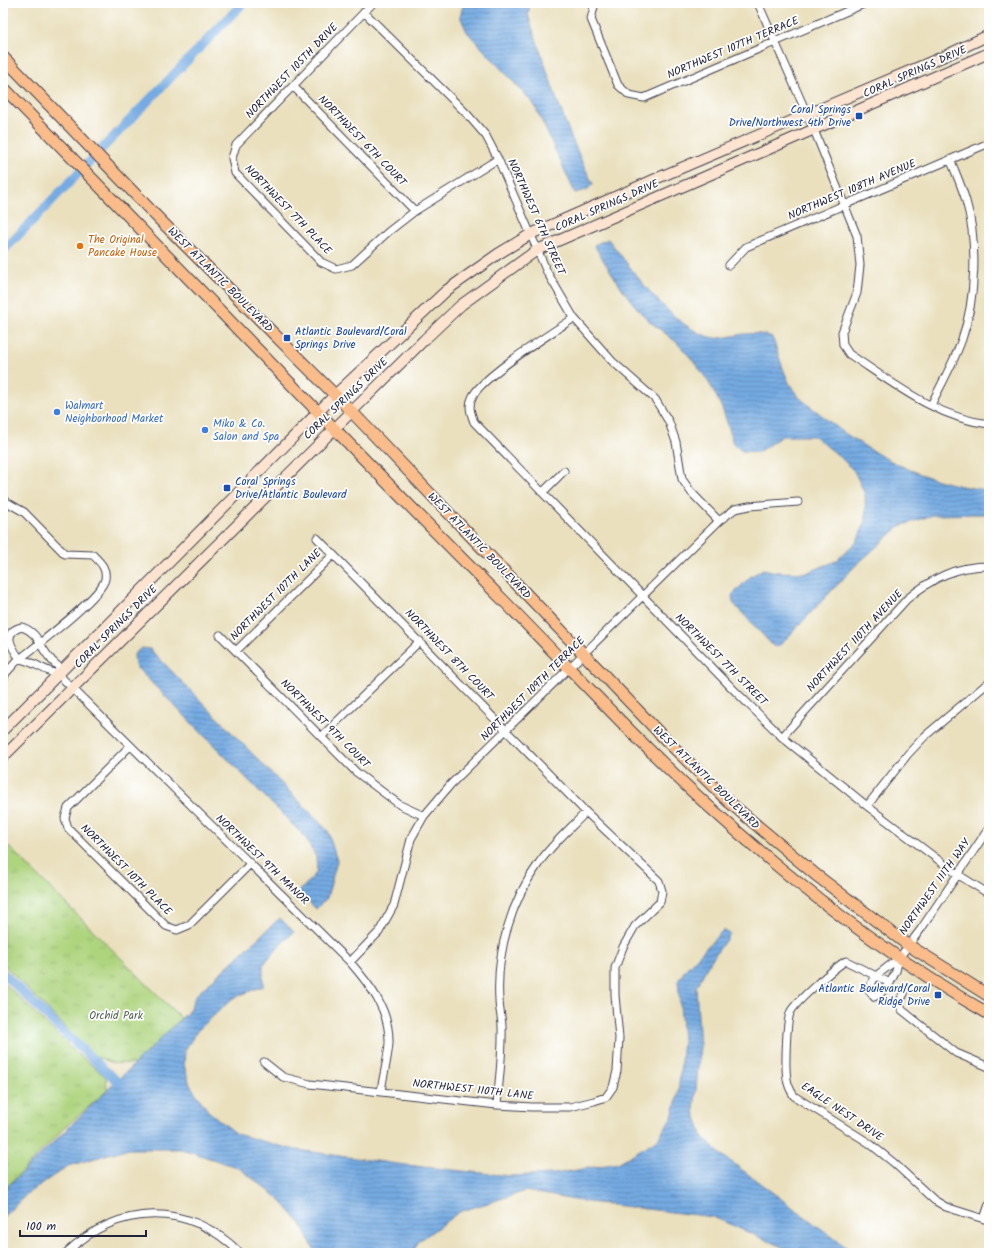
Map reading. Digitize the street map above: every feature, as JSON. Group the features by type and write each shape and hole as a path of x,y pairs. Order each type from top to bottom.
{"main road":[{"name":"CORAL SPRINGS DRIVE","path":"3,730 335,395 447,290 498,254 531,234 660,177 807,116 947,55 989,34"},
{"name":"CORAL SPRINGS DRIVE","path":"3,757 351,411 461,305 537,250 989,53"},
{"name":"WEST ATLANTIC BOULEVARD","path":"3,58 161,221 351,411 666,740 729,802 816,875 908,945 989,996"},
{"name":"WEST ATLANTIC BOULEVARD","path":"3,88 333,429 672,771 758,850 820,899 899,958 989,1014"}],"street":[{"name":"NORTHWEST 105TH DRIVE","path":"232,158 236,145 373,3"},
{"name":"NORTHWEST 107TH TERRACE","path":"594,3 591,19 618,85 630,95 644,98 866,3"},
{"path":"758,3 814,130 857,236 860,265 857,293 842,332 843,345 849,354 911,394 931,405 954,416 989,424"},
{"name":"NORTHWEST 6TH STREET","path":"364,12 467,114 486,136 498,159 547,272 574,318 596,345 655,399 669,422 676,442 682,479 691,492 719,521"},
{"name":"NORTHWEST 6TH COURT","path":"293,86 415,211"},
{"name":"NORTHWEST 108TH AVENUE","path":"729,265 746,247 844,204 951,161 989,143"},
{"name":"NORTHWEST 7TH PLACE","path":"232,158 235,173 321,262 336,269 352,265 388,232 415,211"},
{"path":"415,211 498,159"},
{"path":"931,405 951,366 962,338 970,304 974,264 972,231 966,202 951,161"},
{"name":"NORTHWEST 7TH STREET","path":"574,318 538,342 480,387 472,398 470,409 474,422 643,597 782,737 867,806 957,874 989,894"},
{"path":"543,492 564,472"},
{"path":"3,500 24,512 65,554 93,555 104,569 105,577 99,589 67,620 20,659 6,673 3,680"},
{"name":"NORTHWEST 109TH TERRACE","path":"350,962 379,932 394,905 411,839 424,816 451,784 719,521 735,510 749,506 798,502"},
{"name":"NORTHWEST 8TH COURT","path":"318,538 586,812 659,881 662,891"},
{"name":"NORTHWEST 107TH LANE","path":"236,651 333,555"},
{"name":"NORTHWEST 110TH AVENUE","path":"782,737 907,599 926,583 948,572 976,566 989,566"},
{"path":"22,627 28,629 41,642 49,657 60,667 58,674 47,672 32,661 20,659 9,641 11,634 16,628 22,627"},
{"name":"NORTHWEST 9TH COURT","path":"220,635 356,772 400,805 424,816"},
{"path":"321,737 420,641"},
{"name":"NORTHWEST 9TH MANOR","path":"58,674 350,962 368,982 381,1004 387,1022 389,1042 381,1091"},
{"path":"867,806 908,754 925,736 988,683"},
{"name":"NORTHWEST 10TH PLACE","path":"130,746 68,808 65,818 68,828 166,926 177,930 189,925 250,864"},
{"path":"497,1105 502,1056 502,1026 499,999 500,973 502,947 510,918 522,890 539,862 586,812"},
{"name":"NORTHWEST 111TH WAY","path":"899,958 921,929 989,828"},
{"name":"NORTHWEST 110TH LANE","path":"264,1062 283,1077 310,1084 497,1105 532,1108 570,1107 606,1097 613,1087 617,1071 619,1038 615,995 615,968 623,947 635,926 660,902 662,891"},
{"path":"899,958 896,971 890,983 881,993 874,997 868,989 876,976 899,958"},
{"name":"EAGLE NEST DRIVE","path":"890,983 846,961 836,966 792,1011 788,1021 786,1077 788,1087 794,1096 879,1151 934,1200 946,1207 984,1219 989,1204"},
{"path":"904,994 899,1002 902,1010 956,1053 989,1067"},
{"path":"66,1253 78,1242 98,1228 121,1218 154,1215 184,1219 212,1230 240,1253"}],"green space":[{"name":"Orchid Park","path":"3,841 181,1018 136,1064 113,1063 92,1055 73,1036 66,1044 106,1077 107,1091 65,1127 3,1191 3,982 62,1039 69,1031 3,964"}],"water":[{"path":"464,3 530,3 528,15 550,80 565,122 593,184 587,190 575,193 534,104 467,32 460,16"},
{"path":"608,239 655,298 684,324 699,333 716,338 744,334 761,334 772,337 789,383 793,390 805,403 837,428 877,454 898,465 943,481 966,487 989,490 989,514 933,515 900,526 855,566 779,646 774,647 733,603 732,595 750,577 763,569 776,572 806,573 836,561 856,543 866,521 865,494 854,471 839,456 814,436 782,436 758,452 742,451 733,444 725,415 705,377 687,353 638,309 594,245"},
{"path":"142,648 150,649 328,831 337,861 327,898 316,909 299,892 317,872 316,857 306,838 135,666 134,654"},
{"path":"280,918 294,932 277,948 263,965 263,986 233,998 197,1031 185,1050 184,1065 190,1085 208,1111 237,1134 291,1149 397,1164 510,1176 554,1174 618,1163 657,1140 672,1117 678,1095 683,1040 678,981 685,970 723,930 730,934 710,962 696,987 700,1046 694,1111 702,1135 718,1152 854,1253 796,1253 713,1217 580,1201 526,1191 459,1212 418,1242 413,1253 316,1253 301,1224 277,1197 239,1168 182,1149 126,1149 68,1166 28,1193 3,1217 3,1191 188,1012 196,995"}],"waterway":[{"path":"3,251 243,3"},
{"path":"3,973 59,1028 117,1081"}],"place":[{"name":"Coral Springs Drive/Northwest 4th Drive","path":"859,116"},
{"name":"The Original Pancake House","path":"80,246"},
{"name":"Atlantic Boulevard/Coral Springs Drive","path":"287,338"},
{"name":"Walmart Neighborhood Market","path":"57,412"},
{"name":"Miko & Co. Salon and Spa","path":"205,430"},
{"name":"Coral Springs Drive/Atlantic Boulevard","path":"227,488"},
{"name":"Atlantic Boulevard/Coral Ridge Drive","path":"938,995"}]}
